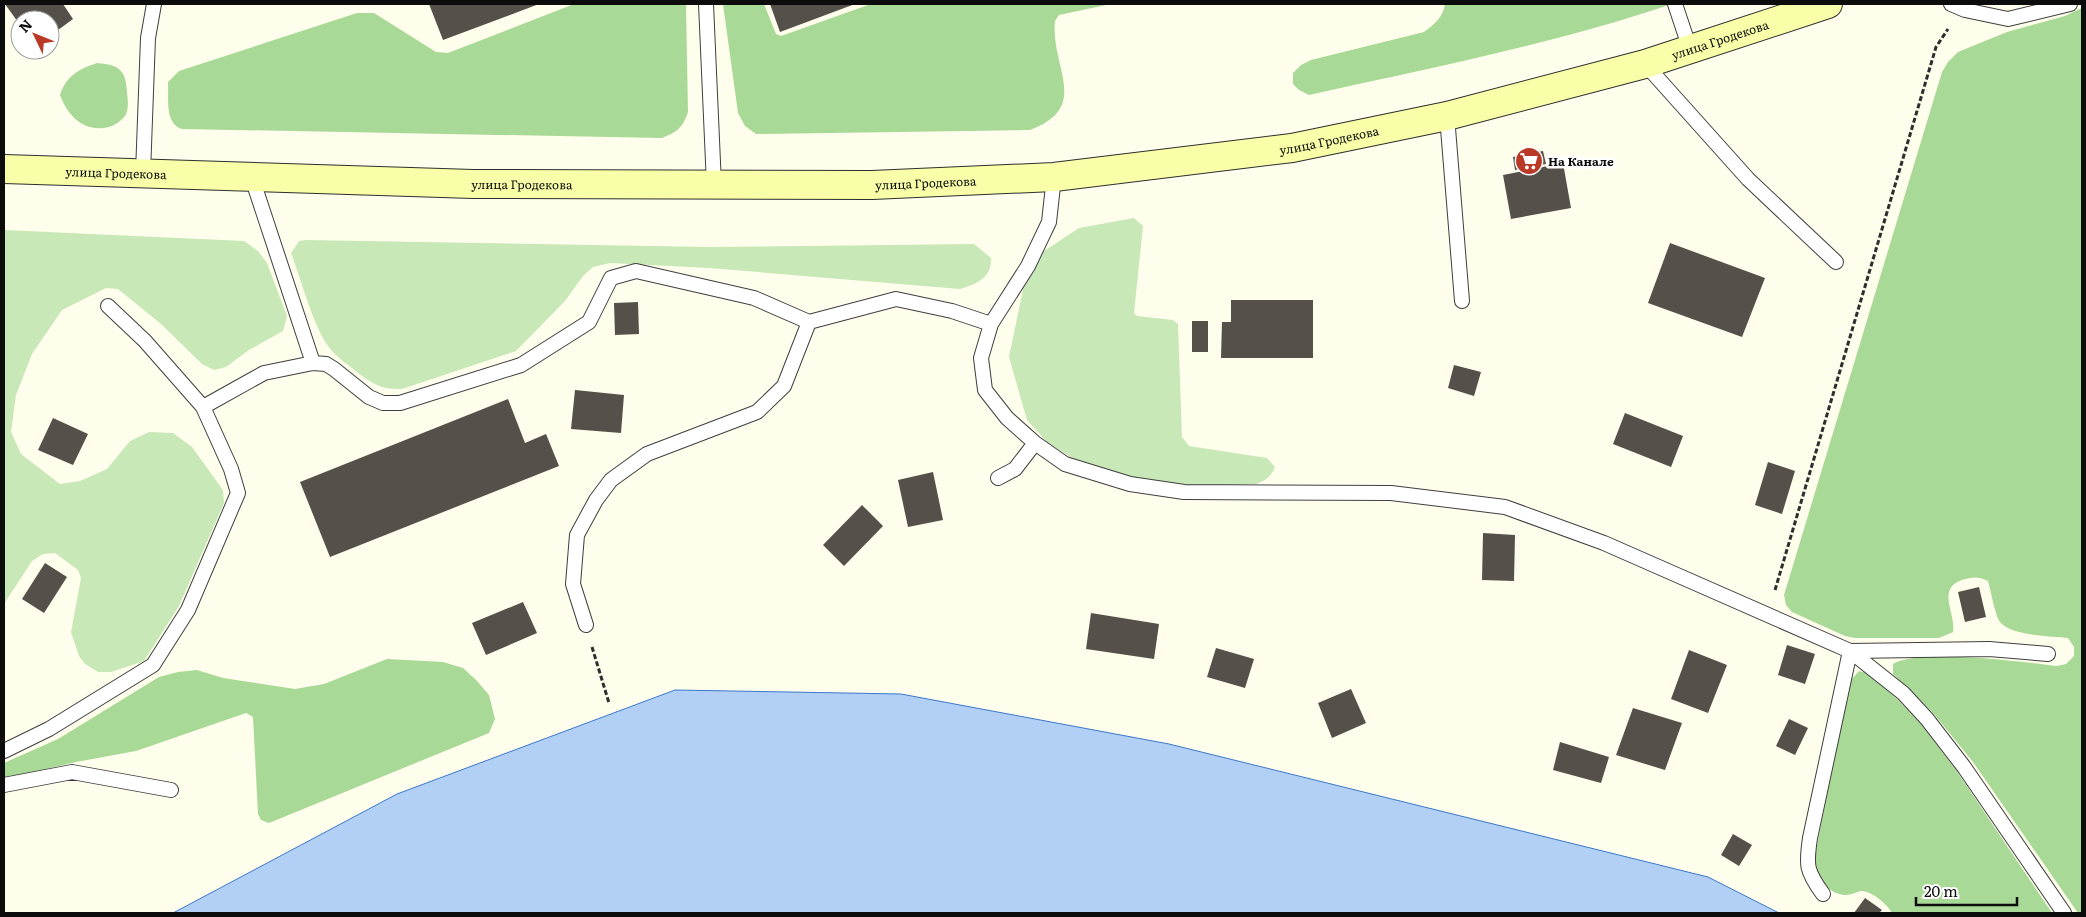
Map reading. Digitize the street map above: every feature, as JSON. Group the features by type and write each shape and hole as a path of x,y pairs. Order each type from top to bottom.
{"main road":[{"name":"улица Гродекова","path":"4,169 473,184 872,185 1054,177 1292,148 1446,116 1645,64 1828,4"}],"lane":[{"path":"143,173 148,38 154,4"},
{"path":"706,4 714,185"},
{"path":"1675,4 1690,49"},
{"path":"1951,4 1965,10 2008,19 2070,4"},
{"path":"1645,64 1748,179 1836,262"},
{"path":"1446,116 1462,302"},
{"path":"1054,177 1049,222 1028,266 991,324 981,358 985,390 1007,418 1035,444 1065,464 1130,484 1184,492 1390,493 1505,506 1604,543 1850,651 1903,693 1927,719 1964,767 2064,913"},
{"path":"252,178 313,364"},
{"path":"203,407 264,373 313,364 326,364 369,397 383,403 400,403 521,365 588,322 611,278 636,271 754,298 809,322 896,299 952,311 991,324"},
{"path":"4,751 49,729 153,665 188,610 238,493 231,470 203,407 145,340 108,306"},
{"path":"586,625 573,584 573,574 577,535 596,500 611,480 648,454 757,412 784,386 809,322"},
{"path":"998,478 1015,469 1035,444"},
{"path":"1850,651 1989,649 2048,654"},
{"path":"1823,894 1810,877 1807,861 1810,838 1850,651"},
{"path":"4,785 72,772 171,790"}],"path":[{"path":"1768,615 1936,47 1945,31 1965,10"},
{"path":"586,625 609,703"}],"green space":[{"path":"574,4 686,4 688,112 679,129 662,138 182,129 176,126 170,116 168,82 179,71 357,13 374,13 436,52 448,53"},
{"path":"723,4 764,4 776,34 781,36 871,4 1111,4 1059,15 1055,21 1055,38 1064,84 1064,98 1059,110 1049,121 1030,130 756,134 745,126 738,113"},
{"path":"1445,4 1672,4 1537,43 1309,95 1299,90 1293,84 1293,73 1301,65 1311,60 1424,32 1438,20"},
{"path":"2082,8 2082,913 2078,913 1973,762 1934,714 1893,674 1893,664 1906,659 1925,657 1972,658 2057,666 2066,664 2074,656 2074,647 2068,638 2022,633 2005,627 1998,619 1988,581 1978,578 1962,580 1954,584 1950,589 1949,602 1953,632 1939,638 1855,638 1845,636 1792,612 1786,605 1784,595 1942,72 1948,62 1958,52 2007,32 2065,16"},
{"path":"97,63 116,67 123,74 128,108 125,116 118,123 109,127 92,128 78,122 63,103 60,95 66,83 74,74"},
{"path":"1134,218 1143,226 1134,313 1137,316 1173,320 1178,324 1182,437 1189,446 1267,458 1275,467 1270,476 1263,481 1256,484 1185,486 1132,477 1072,458 1046,441 1027,420 1009,357 1026,275 1041,253 1079,228"},
{"path":"4,230 244,241 258,251 267,263 287,316 283,331 249,350 226,367 214,370 202,364 161,324 118,289 106,288 62,310 32,354 16,395 11,432 21,454 60,484 80,481 107,469 130,441 149,432 173,433 192,447 223,490 224,503 179,606 144,661 111,672 98,672 85,664 79,656 71,632 81,578 78,570 55,553 43,554 32,561 4,604"},
{"path":"299,241 709,247 974,244 991,258 991,265 989,271 982,279 960,289 709,268 610,263 593,267 583,276 565,301 516,351 402,389 395,389 378,385 362,376 334,354 328,346 312,314 291,253"},
{"path":"387,659 443,662 463,668 489,695 495,719 489,733 269,823 261,820 258,814 253,717 246,713 136,751 76,762 4,779 4,763 58,739 159,677 197,670 223,678 295,689 324,684"},
{"path":"1859,671 1867,673 1896,698 1920,723 1956,770 2052,913 1892,913 1870,893 1861,891 1848,895 1839,894 1824,883 1814,860 1850,681"}],"water":[{"path":"675,690 901,694 1169,744 1708,877 1779,913 173,913 397,794"}],"building":[{"path":"5,4 63,4 73,19 60,29 60,10 10,11"},
{"path":"429,4 539,4 443,40"},
{"path":"770,4 855,4 780,32"},
{"name":"На Канале","path":"1532,150 1533,153 1543,151 1546,164 1515,170 1513,157 1523,155 1523,152"},
{"path":"1563,163 1571,208 1511,219 1503,175"},
{"path":"1670,243 1765,278 1742,337 1648,303"},
{"path":"1231,300 1313,300 1313,358 1221,358 1222,322 1231,322"},
{"path":"638,302 639,334 615,335 614,303"},
{"path":"1192,321 1208,321 1208,352 1192,352"},
{"path":"1454,365 1481,372 1474,396 1448,388"},
{"path":"575,390 624,395 621,433 571,429"},
{"path":"508,399 525,443 546,434 559,466 330,557 300,482"},
{"path":"1625,413 1683,436 1671,467 1613,444"},
{"path":"53,418 88,434 73,465 38,450"},
{"path":"1768,462 1795,471 1782,514 1755,505"},
{"path":"933,472 943,520 908,527 898,480"},
{"path":"862,505 883,526 844,566 823,545"},
{"path":"1483,533 1515,535 1514,581 1482,580"},
{"path":"45,563 67,577 44,613 22,599"},
{"path":"1979,587 1986,617 1965,622 1958,592"},
{"path":"523,602 537,633 486,655 472,623"},
{"path":"1091,613 1159,624 1154,659 1086,649"},
{"path":"1787,645 1815,654 1805,684 1778,675"},
{"path":"1216,648 1254,659 1245,688 1207,677"},
{"path":"1689,650 1727,665 1708,713 1671,699"},
{"path":"1351,689 1366,723 1332,738 1318,703"},
{"path":"1633,708 1682,723 1665,770 1616,755"},
{"path":"1789,719 1808,728 1795,755 1776,746"},
{"path":"1560,742 1609,757 1601,783 1553,770"},
{"path":"1733,834 1752,845 1739,866 1721,855"},
{"path":"1865,898 1882,910 1879,913 1854,913"}],"place":[{"name":"На Канале","path":"1529,161"}]}
